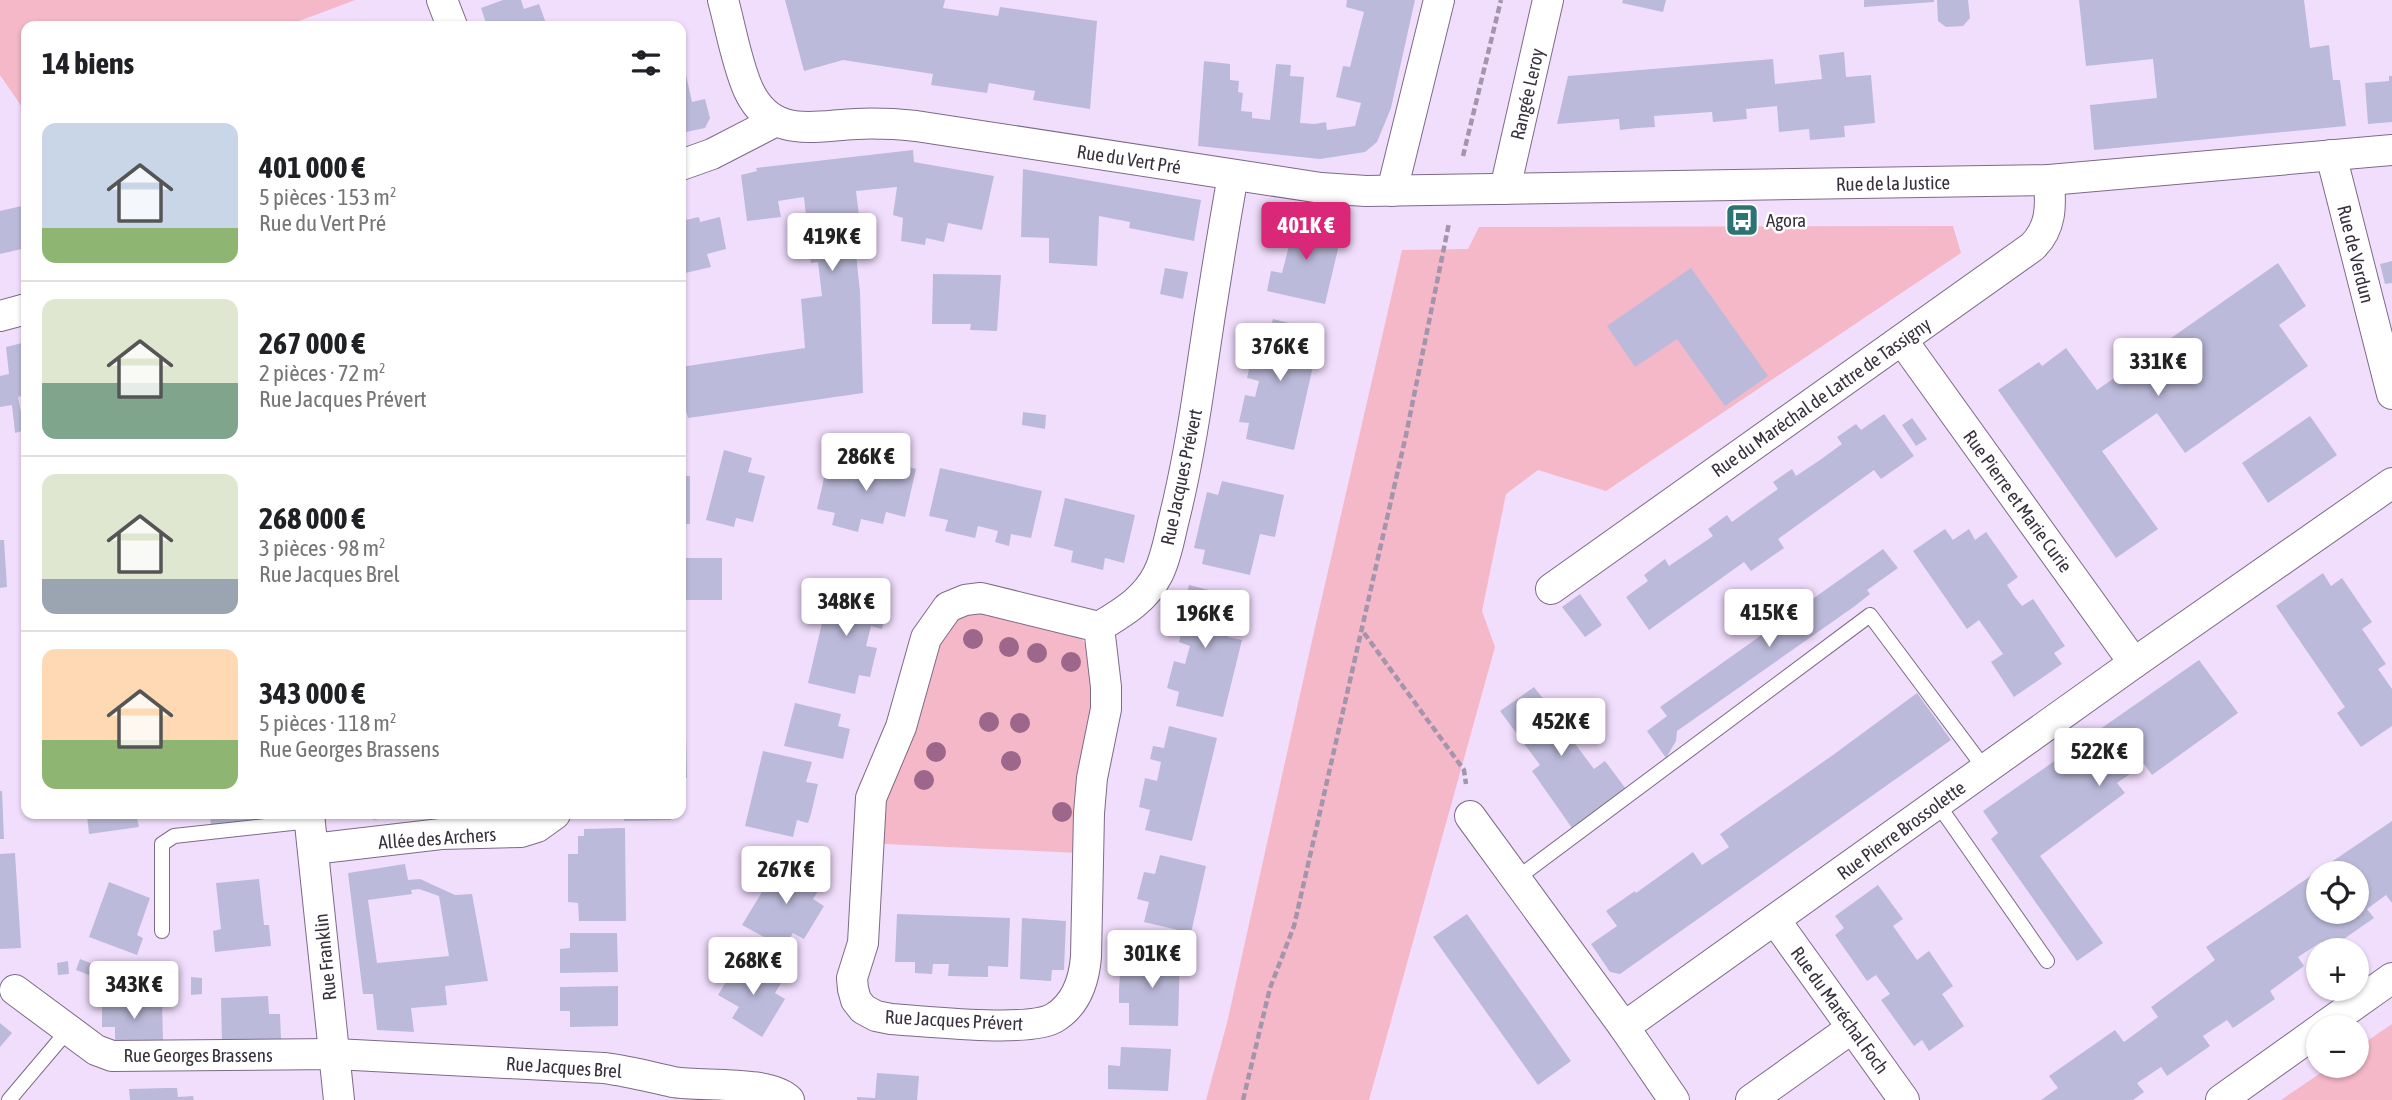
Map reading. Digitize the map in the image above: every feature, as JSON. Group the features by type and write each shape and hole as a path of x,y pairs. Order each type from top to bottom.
{"street":[{"path":"443,0 450,21"},
{"path":"686,163 712,154 776,121 759,107 748,88 723,0"},
{"path":"1392,191 1439,0"},
{"name":"Rangée Leroy","path":"1505,189 1548,0"},
{"name":"Rue du Vert Pré","path":"776,121 793,127 860,124 916,126 1321,188 1392,191"},
{"name":"Rue de la Justice","path":"1392,191 2049,180 2392,150"},
{"name":"Rue de Verdun","path":"2331,155 2392,394"},
{"name":"Rue Jacques Prévert","path":"1099,627 1106,709 1092,778 1086,957 1084,976 1078,992 1055,1018 1024,1026 891,1019 876,1016 863,1009 856,1000 852,978 863,943 871,798 901,727 914,676 926,638 932,628 948,607 965,600 981,598 1099,627 1142,596 1158,575 1192,435 1213,285 1233,175"},
{"name":"Rue du Maréchal de Lattre de Tassigny","path":"1551,589 2042,238 2050,214 2049,180"},
{"path":"0,316 21,310"},
{"name":"Rue Pierre et Marie Curie","path":"1902,340 2134,663"},
{"name":"Rue Pierre Brossolette","path":"1624,1027 2134,663 2392,483"},
{"path":"1470,816 1674,1100"},
{"name":"Allée des Archers","path":"311,828 441,834 521,832 537,827 548,819"},
{"name":"Rue Franklin","path":"311,828 339,1100"},
{"name":"Rue du Maréchal Foch","path":"1775,920 1904,1100"},
{"path":"2340,1015 2392,978"},
{"name":"Rue Georges Brassens","path":"15,990 96,1050 112,1056 335,1054"},
{"path":"1751,1100 1853,1028"},
{"path":"2221,1100 2306,1040"},
{"name":"Rue Jacques Brel","path":"335,1054 604,1068 674,1082 769,1089 785,1095 789,1100"}],"lane":[{"path":"1516,879 1870,615 1985,769"},
{"path":"1937,803 2047,961"},
{"path":"162,931 162,844 174,836 311,828"},
{"path":"9,1100 69,1029"}],"path":[{"path":"1242,1100 1270,988 1294,926 1406,435 1454,190 1501,0"},
{"path":"1363,632 1464,770 1470,816"}],"shaded area":[{"path":"0,0 355,0 299,21 21,21 21,106 0,75"},
{"path":"1953,226 1961,253 1606,491 1538,470 1506,494 1482,611 1495,647 1369,1100 1206,1100 1227,1023 1402,250 1468,249 1479,227"},
{"path":"981,610 1078,635 1091,650 1098,676 1078,853 884,844 886,794 936,651 950,625 964,615"},
{"path":"2392,1024 2392,1100 2281,1100 2313,1078 2369,1078 2369,1040"}],"building":[{"path":"503,0 521,0 524,9 539,4 545,21 485,21 481,8"},
{"path":"785,0 945,0 943,8 998,16 1000,7 1097,21 1090,109 1033,100 1035,91 989,83 987,93 931,85 933,74 843,60 804,71"},
{"path":"1347,0 1415,0 1391,108 1377,142 1365,152 1320,159 1198,146 1204,61 1230,64 1230,80 1239,81 1238,92 1243,93 1241,111 1252,112 1252,118 1270,120 1276,64 1291,65 1290,76 1304,77 1300,123 1326,122 1327,130 1355,126 1361,103 1336,97 1343,66 1350,67 1364,12 1346,7"},
{"path":"1623,0 1666,0 1663,12 1622,3"},
{"path":"1864,0 1934,0 1934,2 1864,7"},
{"path":"1937,0 1968,0 1970,18 1963,26 1946,27 1938,21"},
{"path":"2079,0 2304,0 2310,48 2329,45 2333,80 2340,80 2346,126 2094,150 2090,105 2157,98 2153,59 2086,66"},
{"path":"1844,52 1846,77 1871,75 1875,123 1844,126 1845,137 1810,140 1809,129 1779,132 1777,106 1746,109 1747,119 1713,122 1712,112 1654,116 1655,127 1620,130 1619,119 1557,124 1568,76 1773,59 1775,84 1822,79 1819,55"},
{"path":"686,75 692,102 705,99 710,118 705,128 686,132"},
{"path":"2389,76 2392,76 2392,122 2368,124 2365,83 2389,81"},
{"path":"913,150 914,162 994,176 982,230 948,223 944,242 926,238 925,245 901,241 903,218 893,215 897,187 856,191 861,233 854,235 860,292 863,393 688,418 686,366 805,348 801,299 822,296 818,262 811,263 804,197 778,201 781,217 747,221 741,175 757,171 756,168"},
{"path":"1023,169 1201,200 1194,241 1129,228 1130,222 1099,216 1097,266 1049,263 1049,238 1021,237"},
{"path":"21,206 21,249 0,254 0,211"},
{"path":"699,217 700,222 720,217 726,249 707,254 711,267 686,273 686,220"},
{"path":"1284,219 1342,232 1325,304 1267,291 1271,271 1282,273 1290,242 1279,239"},
{"path":"2392,261 2392,283 2385,284 2380,264"},
{"path":"2278,263 2306,306 2279,325 2308,366 2185,453 2157,413 2102,451 2158,529 2116,558 1998,390 2039,362 2042,366 2066,348 2097,390"},
{"path":"1165,268 1188,272 1183,299 1160,294"},
{"path":"1691,268 1768,376 1725,406 1677,339 1635,367 1607,326"},
{"path":"933,274 1001,275 997,331 970,330 971,324 932,324"},
{"path":"1273,319 1321,331 1294,450 1246,439 1249,423 1239,422 1245,395 1255,397 1259,381 1247,378 1258,331 1269,333"},
{"path":"21,343 21,396 18,397 21,431 15,433 12,405 0,407 0,376 9,374 6,347"},
{"path":"1023,412 1046,415 1045,429 1022,425"},
{"path":"1884,414 1914,456 1881,479 1874,470 1778,539 1784,548 1751,571 1744,562 1649,630 1626,597 1648,581 1644,575 1665,559 1669,566 1713,536 1708,529 1727,515 1732,522 1778,489 1773,482 1792,469 1796,476 1820,460 1842,444 1837,437 1856,424 1861,430"},
{"path":"2310,416 2337,455 2268,503 2242,463"},
{"path":"1912,418 1927,439 1916,446 1902,425"},
{"path":"724,450 752,458 748,472 765,476 753,522 736,518 734,527 706,520"},
{"path":"875,458 916,469 905,517 886,512 883,524 861,519 858,532 832,525 835,513 817,509 828,461 871,472"},
{"path":"940,468 1042,491 1031,538 1011,534 1009,546 995,542 998,531 978,526 975,538 945,531 948,520 929,516"},
{"path":"686,476 690,476 690,524 686,524"},
{"path":"1222,481 1284,495 1275,537 1260,534 1250,575 1202,564 1205,550 1194,548 1207,492 1218,495"},
{"path":"1065,498 1135,515 1124,563 1105,558 1103,570 1071,562 1073,551 1054,546"},
{"path":"1945,529 1953,540 1969,529 1975,540 1986,532 2018,577 2007,585 2014,596 2022,606 2033,599 2065,646 2054,653 2062,664 2014,697 1991,662 2003,654 1979,620 1967,629 1913,551"},
{"path":"0,540 4,540 7,587 0,588"},
{"path":"1883,549 1898,568 1867,590 1870,594 1855,606 1677,731 1676,741 1666,758 1647,731 1667,716 1660,707"},
{"path":"686,558 722,558 722,600 686,600"},
{"path":"2323,573 2331,586 2342,578 2372,622 2362,629 2386,664 2378,669 2392,689 2392,726 2361,747 2337,713 2345,707 2276,606"},
{"path":"832,580 879,591 874,611 885,614 882,629 871,626 866,646 877,648 870,677 859,675 855,694 808,683"},
{"path":"1189,585 1237,597 1228,637 1242,640 1223,717 1176,706 1179,692 1167,688 1174,661 1185,664 1190,646 1179,642 1183,626 1168,623 1175,596 1186,598"},
{"path":"1580,594 1602,625 1585,637 1562,607"},
{"path":"2199,660 2238,713 2152,775 2144,764 2117,783 2125,793 2040,856 2103,943 2077,961 1991,839 1998,833 1983,811"},
{"path":"1534,687 1555,714 1565,707 1584,733 1573,741 1594,769 1605,761 1626,789 1572,828 1532,771 1540,765 1500,711"},
{"path":"1917,693 1951,740 1620,974 1610,972 1591,944 1617,926 1606,911 1693,852 1702,865 1729,847 1720,834"},
{"path":"795,703 841,714 838,726 850,729 843,759 784,746"},
{"path":"1169,726 1217,738 1192,841 1145,830 1150,810 1139,807 1145,778 1157,781 1161,762 1150,759 1153,746 1164,748"},
{"path":"763,751 812,762 806,782 818,784 811,814 808,823 797,820 793,837 745,826"},
{"path":"2,791 4,839 0,839"},
{"path":"87,819 137,819 139,827 89,834"},
{"path":"210,819 257,820 211,827"},
{"path":"624,819 671,819 671,820"},
{"path":"2392,821 2392,903 2386,895 2369,908 2369,861 2333,861"},
{"path":"625,828 626,921 579,921 578,903 568,902 568,854 578,854 578,836 584,836 584,829"},
{"path":"15,853 21,948 0,949 0,854"},
{"path":"1160,855 1206,866 1191,933 1144,922 1149,902 1137,899 1144,872 1155,874"},
{"path":"782,859 823,883 813,899 824,906 804,939 793,933 784,948 742,925"},
{"path":"405,864 408,880 420,879 455,895 472,894 488,981 445,986 447,1005 411,1008 414,1032 377,1030 373,994 363,994 348,873","holes":["419,889 439,896 449,956 377,963 368,900 412,894 411,890"]},
{"path":"259,879 264,925 269,925 271,946 215,952 213,931 221,929 216,883"},
{"path":"2306,879 2306,924 2365,924 2345,938 2306,938 2306,952 2298,957 2304,966 2270,991 2275,999 2233,1028 2227,1020 2203,1036 2210,1046 2167,1076 2161,1067 2137,1083 2144,1092 2133,1100 2041,1100 2058,1088 2049,1076 2115,1030 2124,1042 2158,1017 2151,1007 2215,960 2206,947"},
{"path":"109,882 150,898 137,935 143,938 137,955 89,937"},
{"path":"1878,885 1903,919 1893,926 1917,960 1929,951 1953,986 1942,994 1964,1026 1929,1051 1922,1040 1914,1046 1881,1000 1890,994 1876,975 1867,981 1835,935 1844,928 1835,916"},
{"path":"897,914 1010,918 1008,967 988,966 988,977 948,976 949,964 933,964 932,974 915,973 915,962 895,962"},
{"path":"1467,914 1571,1061 1538,1085 1433,937"},
{"path":"1022,918 1066,921 1064,970 1052,970 1051,981 1020,979"},
{"path":"570,933 617,933 618,972 560,973 560,949 570,948"},
{"path":"1131,954 1180,956 1178,1026 1129,1025 1129,1003 1119,1003 1119,989 1120,974 1131,975"},
{"path":"80,959 93,964 89,975 76,970"},
{"path":"740,959 781,983 775,993 785,999 762,1037 732,1018 739,1007 718,995"},
{"path":"68,961 69,974 58,975 57,963"},
{"path":"191,977 202,978 202,994 191,995"},
{"path":"618,986 618,1026 570,1027 570,1011 560,1011 560,987"},
{"path":"268,996 269,1014 280,1014 281,1039 222,1041 221,998"},
{"path":"162,1001 163,1043 115,1044 115,1027 102,1027 102,1002"},
{"path":"0,1023 12,1033 0,1047"},
{"path":"1121,1047 1171,1049 1168,1091 1108,1089 1108,1065 1120,1066"},
{"path":"877,1073 919,1076 917,1100 857,1100 857,1097 875,1098"},
{"path":"177,1088 178,1097 193,1096 194,1100 130,1100 129,1089"}],"place":[{"name":"Agora","path":"1742,220"}]}
